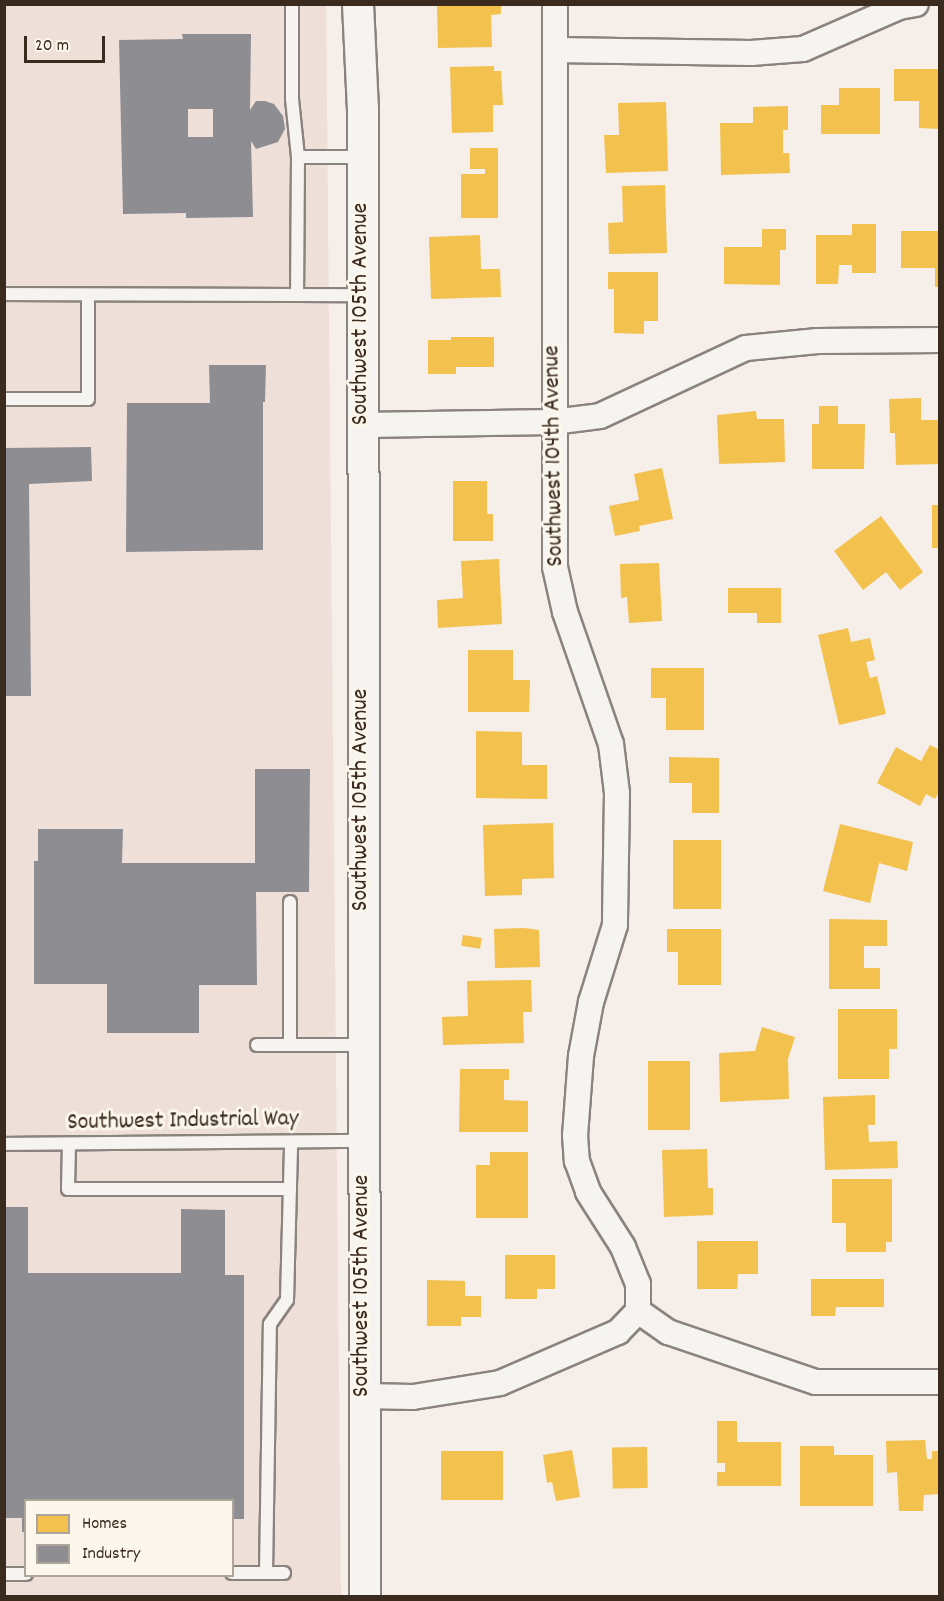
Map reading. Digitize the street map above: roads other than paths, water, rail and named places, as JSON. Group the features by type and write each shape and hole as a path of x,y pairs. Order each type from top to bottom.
{"street":[{"name":"Southwest 105th Avenue","path":"358,4 363,157 364,1596"},
{"name":"Southwest 104th Avenue","path":"555,4 553,422 555,567 565,612 611,744 617,793 615,925 591,1002 581,1056 575,1135 577,1161 588,1192 627,1256 638,1284 638,1311"},
{"path":"555,50 751,53 803,49 899,7 916,4"},
{"path":"362,425 553,422 600,416 746,348 818,341 939,340"},
{"path":"363,1396 413,1397 500,1383 618,1332 638,1311 668,1332 816,1382 939,1383"}],"lane":[{"path":"292,4 292,99 298,157 297,295"},
{"path":"298,157 363,157"},
{"path":"4,294 363,295"},
{"path":"4,399 88,399 88,295"},
{"path":"290,902 290,1045"},
{"path":"257,1045 362,1045"},
{"name":"Southwest Industrial Way","path":"4,1144 363,1141"},
{"path":"266,1573 270,1323 287,1300 291,1142"},
{"path":"69,1144 68,1189 290,1189"},
{"path":"234,1573 284,1573"},
{"path":"4,1574 24,1574"}]}
